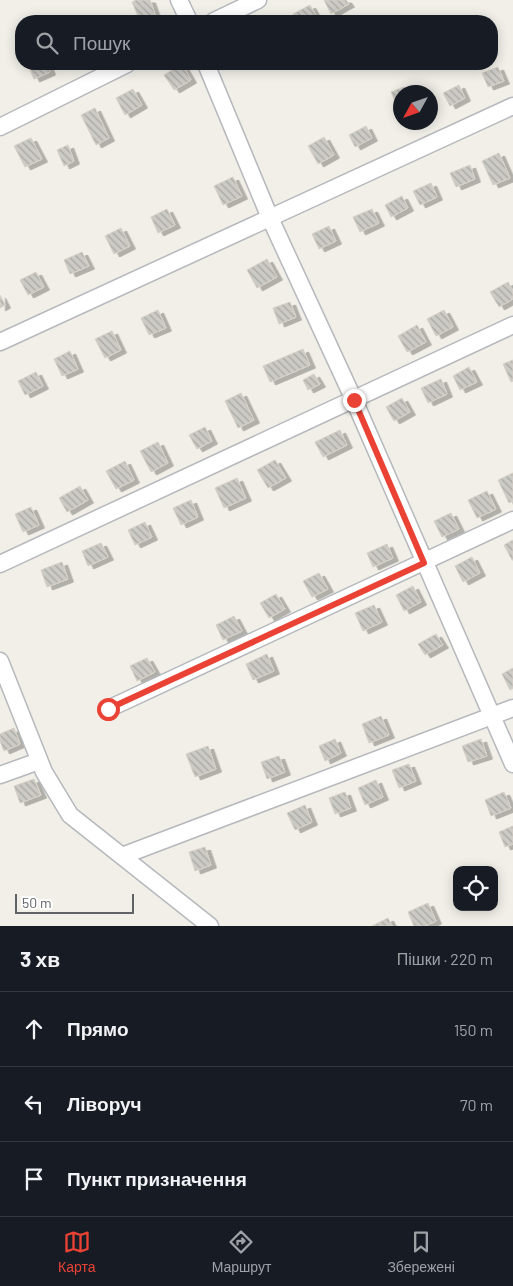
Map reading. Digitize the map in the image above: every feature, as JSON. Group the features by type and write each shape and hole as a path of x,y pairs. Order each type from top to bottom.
{"street":[{"path":"179,0 185,15"},
{"path":"227,15 258,0"},
{"path":"0,127 115,70"},
{"path":"208,70 270,218 354,400 513,764"},
{"path":"0,342 513,106"},
{"path":"0,564 513,325"},
{"path":"108,709 513,520"},
{"path":"0,661 40,762 70,815 210,926"},
{"path":"122,856 513,708"},
{"path":"0,775 40,762"}],"building":[{"path":"136,0 150,0 155,15 137,15 132,2"},
{"path":"324,0 346,0 349,4 331,14"},
{"path":"310,5 316,15 294,15"},
{"path":"498,67 504,81 488,87 482,73 498,70"},
{"path":"30,70 49,70 50,72 34,79"},
{"path":"172,70 185,70 191,80 174,90 164,75"},
{"path":"459,85 465,98 450,106 443,93"},
{"path":"133,89 142,105 125,115 116,98"},
{"path":"95,108 109,138 96,145 81,115"},
{"path":"366,126 372,138 355,147 349,135"},
{"path":"324,137 334,155 318,164 308,146"},
{"path":"31,138 42,159 25,167 14,146"},
{"path":"68,145 74,161 64,166 57,150"},
{"path":"499,153 510,178 493,185 482,161"},
{"path":"470,165 475,179 456,187 450,173"},
{"path":"233,177 242,196 223,205 214,186"},
{"path":"431,183 437,197 420,205 413,191"},
{"path":"402,196 408,208 391,217 385,205"},
{"path":"167,209 175,225 158,233 151,217"},
{"path":"372,209 379,223 360,232 353,217"},
{"path":"329,226 336,241 319,249 312,234"},
{"path":"121,228 130,246 114,254 105,236"},
{"path":"82,252 89,266 70,274 64,260"},
{"path":"267,259 277,277 257,288 247,270"},
{"path":"36,272 44,287 28,295 20,280"},
{"path":"508,282 513,291 513,299 499,307 490,292"},
{"path":"0,295 5,305 0,308"},
{"path":"290,302 296,317 279,324 273,308"},
{"path":"158,310 166,328 149,335 141,318"},
{"path":"444,310 453,327 436,336 427,319"},
{"path":"417,325 426,342 407,352 398,336"},
{"path":"112,331 121,350 105,358 95,339"},
{"path":"303,349 310,365 270,382 263,366"},
{"path":"70,351 78,369 62,376 54,359"},
{"path":"513,360 513,381 511,382 503,364"},
{"path":"469,367 477,382 460,390 453,376"},
{"path":"36,372 43,386 25,395 18,381"},
{"path":"314,374 320,384 308,390 303,380"},
{"path":"441,379 447,394 428,403 421,388"},
{"path":"241,393 254,420 238,428 225,401"},
{"path":"402,398 410,412 394,421 386,407"},
{"path":"205,427 212,441 197,449 189,435"},
{"path":"340,430 347,445 323,457 315,442"},
{"path":"158,442 168,463 151,472 140,451"},
{"path":"275,460 286,478 268,488 257,470"},
{"path":"125,461 134,480 116,489 106,471"},
{"path":"513,473 513,501 509,503 498,480"},
{"path":"237,478 246,498 224,508 215,488"},
{"path":"80,486 88,500 67,512 59,498"},
{"path":"487,491 496,509 477,518 468,500"},
{"path":"191,500 198,517 181,525 173,508"},
{"path":"31,507 39,525 23,532 15,514"},
{"path":"451,513 459,529 442,537 434,521"},
{"path":"145,522 152,537 135,545 128,530"},
{"path":"513,540 513,560 512,560 504,545"},
{"path":"101,543 108,557 88,566 82,551"},
{"path":"387,544 393,558 373,567 367,553"},
{"path":"472,557 480,573 463,582 455,566"},
{"path":"62,562 68,579 47,587 41,570"},
{"path":"319,573 328,589 312,597 303,581"},
{"path":"413,586 421,602 404,611 396,595"},
{"path":"276,594 285,609 269,618 260,603"},
{"path":"374,605 382,622 363,631 355,613"},
{"path":"234,616 242,631 223,640 216,625"},
{"path":"436,634 443,645 425,655 418,644"},
{"path":"267,654 274,671 253,680 246,664"},
{"path":"147,658 155,672 137,681 130,666"},
{"path":"513,668 513,688 510,690 502,674"},
{"path":"381,716 389,735 369,743 362,724"},
{"path":"14,728 20,744 4,751 0,741 0,734"},
{"path":"335,739 341,753 325,761 319,746"},
{"path":"481,739 487,756 468,762 462,746"},
{"path":"208,746 216,769 195,777 186,754"},
{"path":"279,756 285,772 267,779 261,762"},
{"path":"409,764 416,781 399,788 392,770"},
{"path":"34,779 41,795 20,803 14,786"},
{"path":"376,780 383,797 365,805 358,788"},
{"path":"345,792 351,808 335,814 329,798"},
{"path":"504,792 511,808 491,816 485,800"},
{"path":"305,805 312,822 295,830 287,813"},
{"path":"513,826 513,844 505,847 499,832"},
{"path":"205,847 211,865 195,871 189,852"},
{"path":"428,903 436,921 425,926 414,926 408,912"},
{"path":"388,918 392,926 372,926"}],"route":[{"path":"108,709 424,563 354,400"}]}
